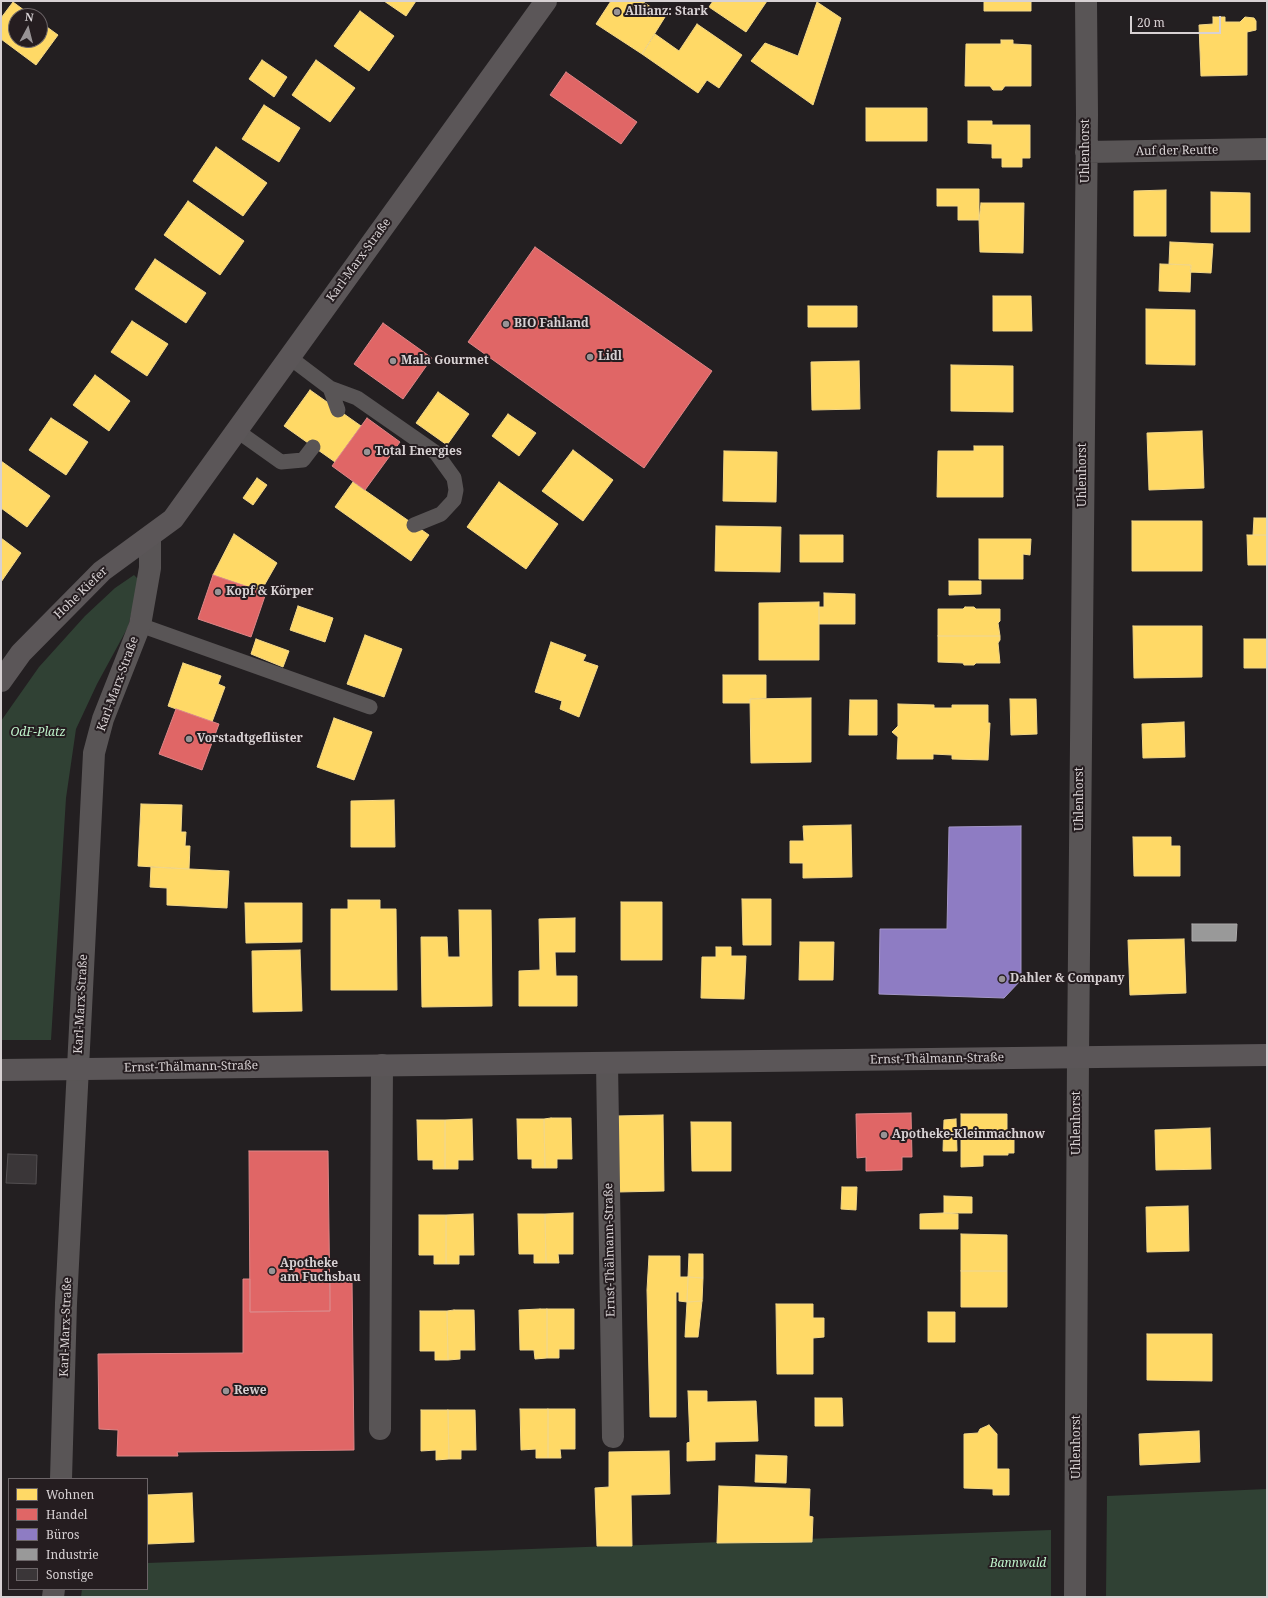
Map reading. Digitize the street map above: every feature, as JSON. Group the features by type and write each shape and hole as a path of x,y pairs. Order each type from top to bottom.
{"street":[{"name":"Karl-Marx-Straße","path":"173,519 451,135 546,1"},
{"name":"Uhlenhorst","path":"1075,1597 1086,1"},
{"name":"Auf der Reutte","path":"1086,152 1267,149"},
{"name":"Hohe Kiefer","path":"1,681 21,653 102,571 150,538 173,519"},
{"name":"Karl-Marx-Straße","path":"61,1478 66,1304 94,753 103,719 140,625 150,568 150,538"},
{"name":"Ernst-Thälmann-Straße","path":"1,1070 1267,1055"},
{"name":"Ernst-Thälmann-Straße","path":"607,1063 614,1437"},
{"path":"380,1429 382,1065"}],"lane":[{"path":"289,357 330,388 357,398 436,454 454,478 456,490 454,500 441,514 414,525"},
{"path":"330,388 338,410"},
{"path":"236,430 281,462 303,460 312,447"},
{"path":"140,625 370,707"}],"green space":[{"name":"OdF-Platz","path":"134,575 139,580 128,627 97,684 76,729 66,798 51,1040 1,1040 1,721 39,667 85,616 115,588"},
{"path":"1267,1489 1267,1597 1106,1597 1107,1496"},
{"name":"Bannwald","path":"1051,1530 1051,1597 81,1597 82,1590 148,1590 148,1563"}],"building: Wohnen":[{"path":"384,1 416,1 406,16"},
{"path":"611,1 642,1 665,17 642,54 596,24"},
{"path":"713,1 767,1 746,32 709,7"},
{"path":"984,1 1031,1 1031,11 984,11"},
{"path":"13,2 21,8 8,8"},
{"path":"817,2 841,18 813,105 751,61 765,43 798,56"},
{"path":"8,9 8,44 1,39 1,18"},
{"path":"360,11 394,36 369,71 334,46"},
{"path":"1213,17 1225,17 1225,22 1240,22 1245,17 1254,18 1256,21 1256,30 1247,32 1247,75 1201,76 1199,25 1213,24"},
{"path":"697,24 742,55 719,88 707,80 698,93 642,54 655,34 679,51"},
{"path":"48,28 58,35 36,65 13,48 48,48"},
{"path":"1001,40 1013,40 1013,44 1031,45 1031,86 1005,86 1002,90 993,90 990,86 965,86 966,44 1001,44"},
{"path":"262,60 287,77 274,97 249,79"},
{"path":"316,60 355,88 330,122 292,95"},
{"path":"264,105 300,128 279,162 242,139"},
{"path":"866,108 927,108 927,141 866,141"},
{"path":"968,121 992,121 992,125 1030,125 1030,158 1022,158 1022,167 1002,167 1002,158 992,158 992,144 968,143"},
{"path":"216,147 267,183 243,216 193,181"},
{"path":"937,189 979,189 979,220 958,220 958,206 937,206"},
{"path":"1166,190 1166,236 1134,236 1134,191"},
{"path":"1211,192 1250,193 1250,232 1211,232"},
{"path":"188,201 244,241 220,275 164,235"},
{"path":"981,203 1024,203 1023,253 980,252 979,220"},
{"path":"1170,242 1213,244 1211,273 1190,272 1191,265 1169,264"},
{"path":"155,259 206,293 186,323 135,289"},
{"path":"1160,264 1191,265 1190,292 1159,291"},
{"path":"993,296 1031,296 1032,331 993,331"},
{"path":"808,306 857,306 857,327 808,327"},
{"path":"1146,309 1195,310 1195,365 1146,364"},
{"path":"132,321 168,344 147,376 111,352"},
{"path":"859,361 860,409 812,410 811,362"},
{"path":"951,365 1013,366 1013,412 951,411"},
{"path":"95,375 130,401 109,431 73,405"},
{"path":"310,390 361,426 335,462 284,426"},
{"path":"438,392 469,414 447,445 416,423"},
{"path":"508,414 536,433 519,456 492,436"},
{"path":"51,418 88,442 66,475 29,450"},
{"path":"1202,431 1204,488 1149,490 1147,433"},
{"path":"974,446 1003,446 1003,497 937,497 938,451 974,451"},
{"path":"573,450 613,480 583,521 542,491"},
{"path":"724,451 777,452 776,502 723,501"},
{"path":"1,461 50,496 27,527 1,508"},
{"path":"257,478 267,485 253,505 243,498"},
{"path":"353,482 429,535 411,561 335,507"},
{"path":"499,482 558,524 526,569 467,527"},
{"path":"1254,518 1267,518 1267,535 1253,535"},
{"path":"1132,521 1202,521 1202,571 1132,571"},
{"path":"716,526 781,527 780,572 715,571"},
{"path":"234,534 277,563 261,591 213,575"},
{"path":"800,535 843,535 843,562 800,562"},
{"path":"1247,535 1267,535 1267,565 1248,565"},
{"path":"1,538 21,553 1,582"},
{"path":"979,539 1031,539 1030,555 1023,554 1023,579 979,579"},
{"path":"949,581 981,581 981,594 949,595"},
{"path":"824,593 855,594 855,624 819,624 819,607 824,607"},
{"path":"819,602 819,660 759,660 759,603"},
{"path":"298,606 333,618 325,642 290,630"},
{"path":"965,607 974,607 976,609 1000,609 1000,621 998,623 1000,636 938,636 938,609 963,609"},
{"path":"1133,626 1202,626 1202,677 1134,678"},
{"path":"365,635 402,649 384,697 347,684"},
{"path":"938,636 1000,636 998,643 1000,663 976,663 974,665 964,665 963,663 938,662"},
{"path":"256,639 289,651 283,667 251,654"},
{"path":"1244,639 1267,639 1267,668 1244,668"},
{"path":"551,642 586,655 583,661 598,666 579,717 560,709 562,701 535,692"},
{"path":"183,663 221,676 218,684 225,687 212,722 168,706"},
{"path":"723,675 766,675 766,698 750,699 750,703 723,703"},
{"path":"811,698 811,762 751,763 750,699"},
{"path":"1010,699 1036,699 1037,734 1011,735"},
{"path":"850,700 877,700 877,735 849,735"},
{"path":"898,704 934,705 934,708 952,708 952,705 988,705 988,723 990,723 988,760 952,759 952,755 933,754 933,759 897,759 898,737 892,732 898,726"},
{"path":"334,718 372,732 354,780 317,767"},
{"path":"1184,722 1185,757 1143,758 1142,724"},
{"path":"394,800 395,847 351,847 351,801"},
{"path":"141,804 182,805 181,832 186,832 185,846 190,846 189,869 138,866"},
{"path":"851,825 852,877 803,878 803,863 790,863 790,841 804,841 803,826"},
{"path":"1133,837 1171,837 1171,846 1180,846 1180,876 1134,876"},
{"path":"151,867 229,871 227,908 167,905 167,888 150,887"},
{"path":"742,899 771,899 771,945 743,945"},
{"path":"348,900 380,900 380,909 396,909 397,990 331,990 331,909 348,909"},
{"path":"621,902 662,902 662,960 621,960"},
{"path":"245,903 302,903 302,942 246,943"},
{"path":"459,910 491,910 492,1006 422,1007 421,937 447,937 448,957 460,957"},
{"path":"575,918 575,952 555,952 556,976 577,976 577,1006 519,1006 519,971 540,970 539,919"},
{"path":"1184,939 1186,993 1130,995 1128,940"},
{"path":"800,942 834,942 833,980 799,980"},
{"path":"716,947 731,947 731,956 746,956 744,999 701,998 702,957 716,957"},
{"path":"300,950 302,1011 253,1012 252,951"},
{"path":"961,1114 1007,1114 1007,1132 1014,1132 1014,1153 1008,1153 1008,1155 983,1155 983,1166 961,1167"},
{"path":"663,1115 664,1191 618,1192 616,1116"},
{"path":"571,1118 572,1159 557,1159 557,1168 545,1168 544,1119"},
{"path":"472,1119 473,1160 458,1160 458,1169 445,1169 445,1120"},
{"path":"517,1119 544,1119 545,1168 532,1168 532,1159 518,1159"},
{"path":"956,1119 957,1151 943,1151 944,1120"},
{"path":"417,1120 445,1120 445,1169 433,1169 433,1160 418,1160"},
{"path":"691,1122 731,1122 731,1171 692,1171"},
{"path":"1210,1128 1211,1169 1156,1170 1155,1130"},
{"path":"842,1187 857,1187 856,1210 841,1209"},
{"path":"944,1196 972,1197 972,1213 944,1213"},
{"path":"1188,1206 1189,1251 1147,1252 1146,1207"},
{"path":"573,1213 573,1254 558,1254 559,1263 546,1263 545,1214"},
{"path":"473,1214 474,1255 459,1255 459,1264 446,1264 446,1215"},
{"path":"518,1214 545,1214 546,1263 534,1263 534,1254 519,1254"},
{"path":"920,1214 958,1214 958,1229 920,1229"},
{"path":"419,1215 446,1215 446,1264 434,1264 434,1255 419,1255"},
{"path":"961,1234 1007,1235 1007,1271 961,1271"},
{"path":"689,1254 703,1254 703,1278 688,1277"},
{"path":"649,1256 680,1256 680,1277 688,1277 687,1302 679,1301 679,1292 676,1292 676,1417 650,1417 647,1290"},
{"path":"961,1271 1007,1271 1007,1307 961,1307"},
{"path":"688,1277 703,1278 702,1301 687,1302"},
{"path":"702,1301 698,1337 685,1337 687,1302"},
{"path":"776,1304 813,1304 813,1318 824,1318 824,1337 813,1338 813,1374 777,1374"},
{"path":"547,1309 547,1358 535,1359 534,1350 520,1350 519,1310"},
{"path":"547,1309 574,1309 574,1349 559,1349 559,1358 547,1358"},
{"path":"474,1310 475,1350 460,1350 460,1359 448,1360 447,1311"},
{"path":"420,1311 447,1311 448,1360 435,1360 435,1351 420,1351"},
{"path":"928,1312 955,1312 955,1342 928,1342"},
{"path":"1147,1334 1212,1334 1212,1381 1147,1380"},
{"path":"688,1391 707,1391 707,1402 756,1401 758,1441 715,1442 715,1460 687,1461 687,1443 690,1442"},
{"path":"815,1398 842,1398 843,1426 815,1426"},
{"path":"520,1409 548,1409 548,1458 536,1458 536,1449 521,1450"},
{"path":"548,1409 575,1409 575,1449 560,1449 561,1458 548,1458"},
{"path":"421,1410 448,1410 449,1459 436,1460 436,1450 421,1451"},
{"path":"448,1410 475,1410 476,1450 461,1450 461,1459 449,1459"},
{"path":"989,1425 997,1434 997,1469 1009,1469 1009,1495 993,1495 993,1489 964,1488 964,1434 978,1433 980,1429"},
{"path":"1199,1431 1200,1462 1140,1465 1139,1434"},
{"path":"669,1451 670,1494 631,1495 632,1546 597,1546 595,1488 609,1487 609,1452"},
{"path":"756,1455 787,1456 786,1483 755,1482"},
{"path":"719,1486 810,1489 809,1516 813,1517 812,1542 717,1543"},
{"path":"192,1493 194,1542 148,1544 148,1495"}],"building: Handel":[{"path":"566,72 637,122 621,144 550,95"},
{"name":"Lidl","path":"535,247 712,371 644,468 468,342"},
{"name":"Mala Gourmet","path":"383,323 432,358 403,399 354,364"},
{"name":"Total Energies","path":"367,418 400,442 365,490 332,466"},
{"path":"213,575 266,593 251,637 198,619"},
{"name":"Vorstadtgeflüster","path":"176,709 219,724 202,770 159,754"},
{"name":"Apotheke-Kleinmachnow","path":"911,1113 912,1157 902,1157 902,1170 866,1171 866,1157 857,1158 856,1114"},
{"path":"249,1151 328,1151 330,1311 250,1312"},
{"name":"Rewe","path":"330,1278 352,1279 354,1450 177,1452 178,1456 117,1456 118,1430 99,1429 98,1354 243,1353 243,1279 250,1279 250,1312 330,1311"}],"building: Büros":[{"path":"1021,826 1021,980 1004,998 879,994 880,929 947,929 949,827"}],"building: Industrie":[{"path":"1192,924 1237,924 1236,941 1192,941"}],"building: Sonstige":[{"path":"8,1154 37,1155 36,1184 6,1183"}],"place":[{"name":"Allianz: Stark","path":"617,12"},
{"name":"BIO Fahland","path":"506,324"},
{"name":"Lidl","path":"590,357"},
{"name":"Mala Gourmet","path":"393,361"},
{"name":"Total Energies","path":"367,452"},
{"name":"Kopf & Körper","path":"218,592"},
{"name":"Vorstadtgeflüster","path":"189,739"},
{"name":"Dahler & Company","path":"1002,979"},
{"name":"Apotheke-Kleinmachnow","path":"884,1135"},
{"name":"Apotheke am Fuchsbau","path":"272,1271"},
{"name":"Rewe","path":"226,1391"}]}
